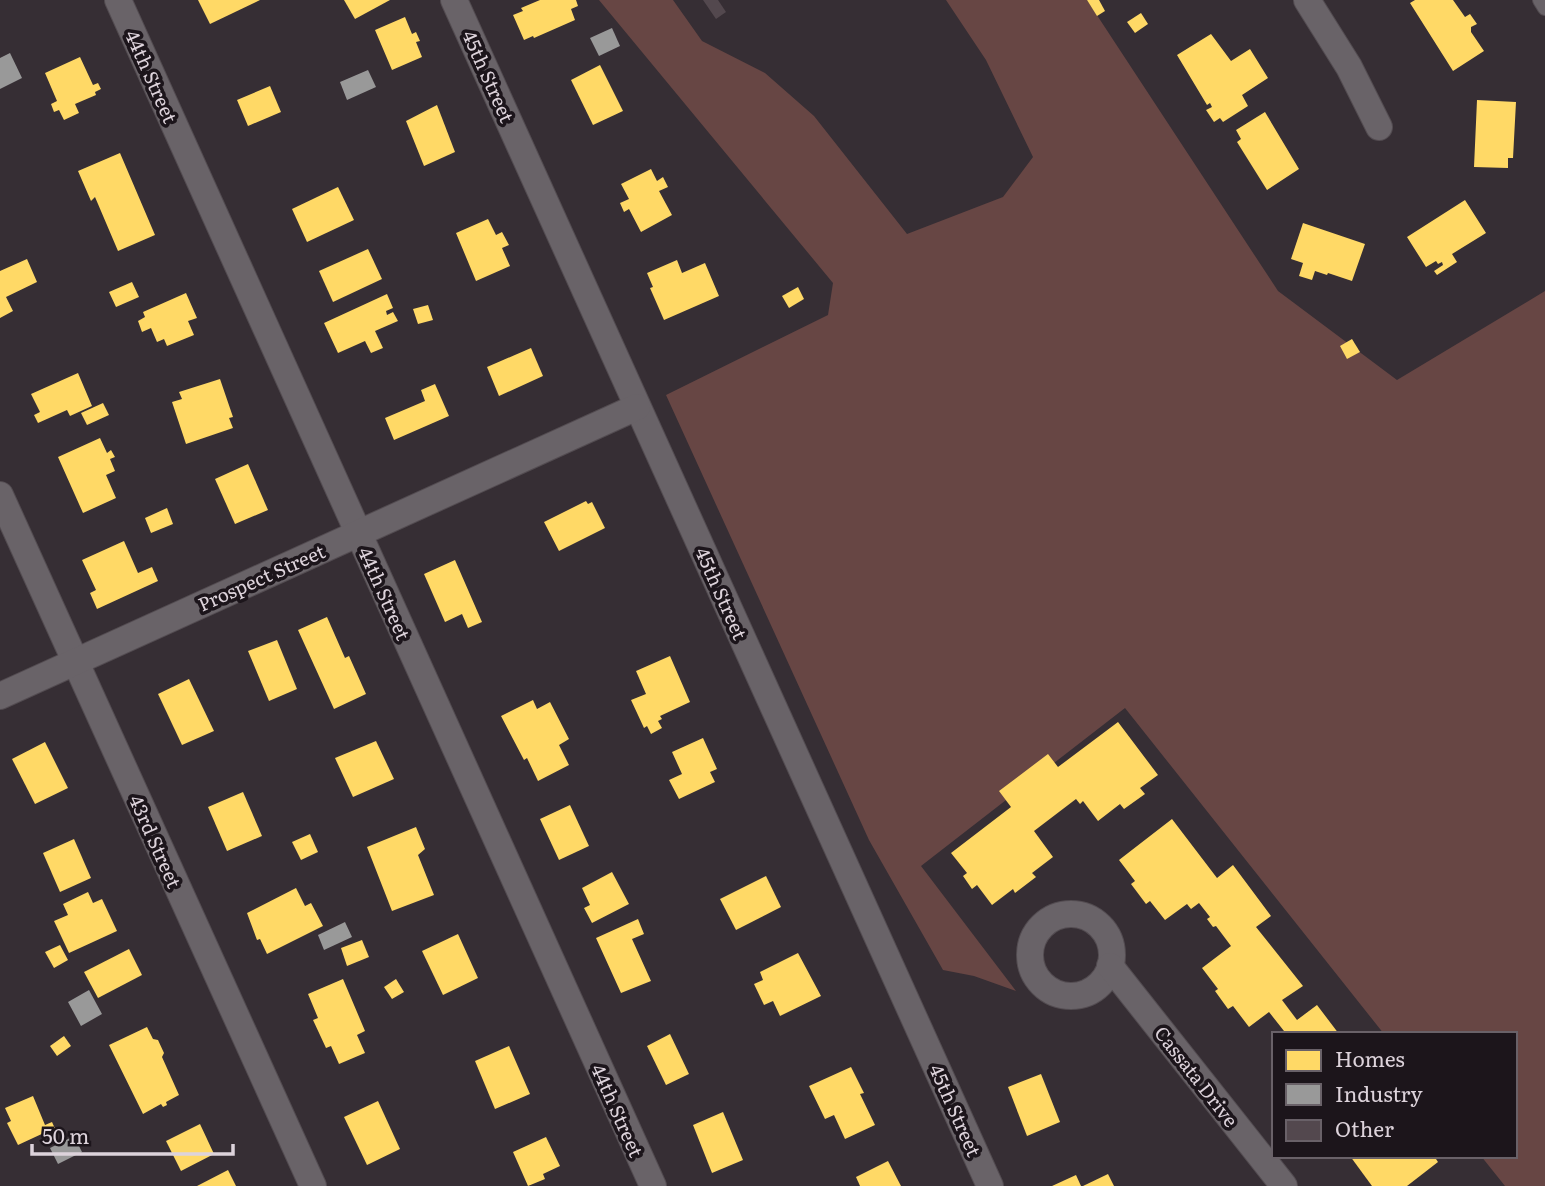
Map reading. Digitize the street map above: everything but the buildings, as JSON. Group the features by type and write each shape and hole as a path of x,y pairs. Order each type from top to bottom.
{"street":[{"name":"44th Street","path":"118,0 653,1186"},
{"name":"45th Street","path":"454,0 990,1186"},
{"path":"1307,0 1349,67 1379,127"},
{"name":"Prospect Street","path":"0,696 637,407"},
{"name":"43rd Street","path":"0,495 313,1186"},
{"name":"Cassata Drive","path":"1110,966 1284,1186"}],"lane":[{"path":"1540,0 1545,8"}],"shaded area":[{"path":"599,0 673,0 702,41 765,73 814,116 907,234 1003,197 1033,157 986,60 946,0 1087,0 1278,291 1397,380 1545,291 1545,1186 1505,1186 1483,1158 1517,1158 1517,1032 1382,1032 1125,708 921,866 1016,991 974,976 943,970 869,840 666,395 828,315 833,283"}]}
